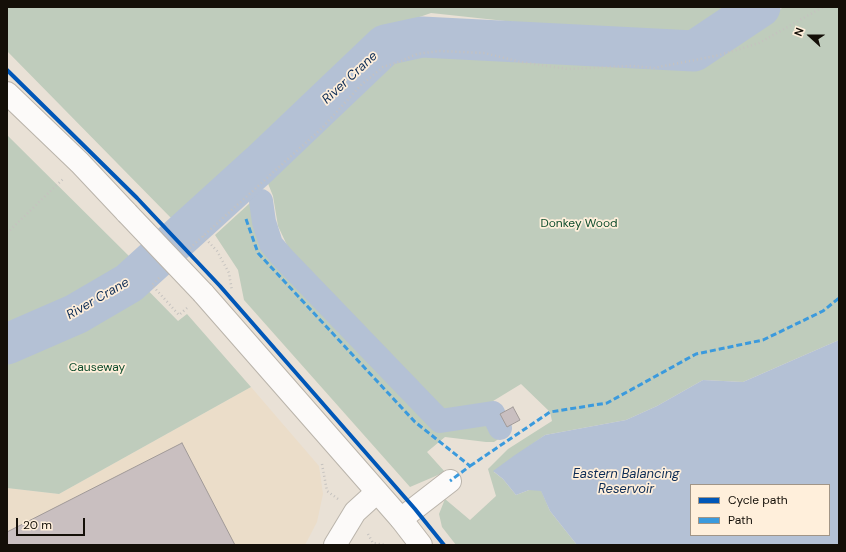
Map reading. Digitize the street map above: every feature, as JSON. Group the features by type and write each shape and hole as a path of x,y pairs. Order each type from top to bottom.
{"main road":[{"path":"7,93 80,163 210,301 401,519 421,545"},
{"path":"401,519 450,481"},
{"path":"335,545 355,512 377,492"}],"path":[{"path":"184,248 188,253 203,236 322,128 361,85 383,67 417,54 439,51 485,53 520,62 568,69 632,66 654,68 720,55 759,43 823,7"},
{"path":"7,233 63,179"},
{"path":"203,236 217,251 229,273 233,296"},
{"path":"163,274 152,285 179,315 188,306"},
{"path":"318,458 322,464 327,491 355,512 373,543 386,545"}],"shaded area":[{"path":"251,387 319,466 323,494 317,522 305,545 7,545 7,488 59,494"}],"green space":[{"path":"7,7 732,7 698,31 589,30 431,13 382,30 172,219 7,51"},
{"name":"Donkey Wood","path":"783,7 839,7 839,340 743,382 703,380 657,406 626,420 545,435 494,472 503,479 516,495 529,490 541,490 550,511 577,545 456,545 442,527 439,514 445,499 470,520 496,496 488,469 508,449 552,421 550,412 521,384 480,409 442,415 292,256 278,226 273,196 263,171 376,65 398,54 487,48 655,59 697,55 756,30"},
{"name":"Causeway","path":"7,135 136,263 129,271 178,321 187,314 251,387 59,494 7,488"},
{"path":"251,202 265,247 438,425 490,418 500,438 494,442 486,442 445,437 427,452 445,472 410,487 244,300 238,270 215,235"}],"water":[{"name":"Eastern Balancing Reservoir","path":"839,340 839,545 577,545 550,511 541,491 529,490 516,495 503,479 493,471 545,435 626,420 657,406 703,380 743,382"}],"building":[{"path":"513,407 520,420 507,427 500,414"},
{"path":"182,443 235,545 7,545 7,532"}],"waterway":[{"name":"River Crane","path":"7,344 76,314 129,283 260,164 385,45 422,37 694,51 760,7"},
{"name":"River Crane","path":"257,176 260,164"},
{"path":"261,201 264,222 271,244 440,421 493,413 500,428"}],"marked path":[{"path":"246,219 258,253 415,422 470,466 450,481"},
{"path":"470,466 550,412 607,403 696,354 763,340 823,311 839,298"}],"cycle path":[{"path":"7,70 137,198 220,286 415,509 444,545"}]}
